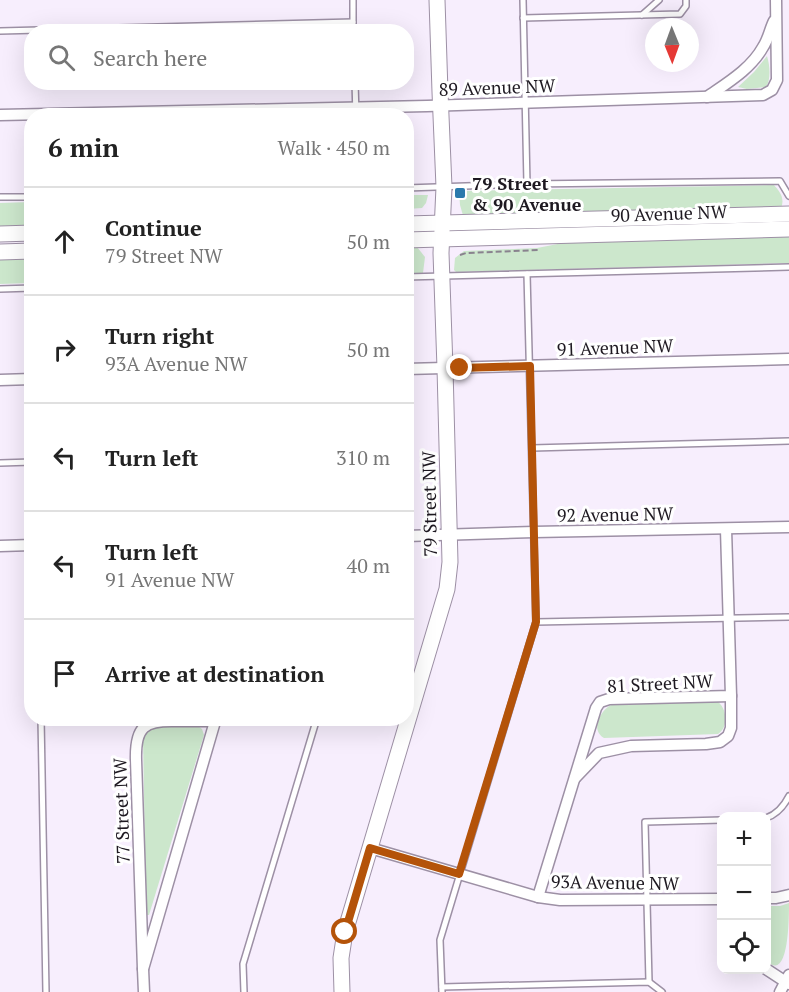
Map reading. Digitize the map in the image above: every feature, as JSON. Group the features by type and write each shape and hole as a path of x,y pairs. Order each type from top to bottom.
{"street":[{"name":"79 Street NW","path":"414,700 447,589 450,562 441,276 444,187 437,0"},
{"path":"706,97 747,68 764,47 776,15 776,0"},
{"name":"89 Avenue NW","path":"398,108 763,95 772,90 777,80 776,15"},
{"name":"89 Avenue NW","path":"0,115 24,115"},
{"name":"90 Avenue NW","path":"414,238 442,231 789,214"},
{"name":"90 Avenue NW","path":"414,226 442,231 789,229"},
{"path":"0,234 24,233"},
{"path":"0,252 24,251"},
{"name":"91 Avenue NW","path":"414,369 789,359"},
{"path":"0,380 24,380"},
{"name":"92 Avenue NW","path":"414,536 789,527"},
{"name":"81 Street NW","path":"574,779 599,753 631,746 706,744 720,742 728,736 731,728 731,696 726,529"},
{"path":"0,546 24,545"},
{"name":"81 Street NW","path":"538,897 596,708 600,702 609,699 731,696"},
{"name":"77 Street NW","path":"144,992 136,760 138,737 146,726"},
{"name":"77 Street NW","path":"143,969 214,726"},
{"name":"79 Street NW","path":"342,992 341,958 345,932 406,726"},
{"name":"93A Avenue NW","path":"370,848 538,897 560,900 717,899"},
{"path":"771,898 789,895"},
{"path":"771,972 788,980 780,992"}],"lane":[{"path":"275,24 353,22 353,0"},
{"path":"523,0 527,184"},
{"path":"642,15 659,0"},
{"path":"523,18 680,14 686,6 686,0"},
{"path":"0,31 24,30"},
{"path":"355,90 356,108"},
{"path":"414,188 780,181 789,196"},
{"path":"0,197 24,197"},
{"path":"414,277 789,267"},
{"path":"527,274 536,622 440,940 442,990 649,982 662,992"},
{"path":"0,289 24,288"},
{"path":"532,448 789,441"},
{"path":"0,463 24,462"},
{"path":"536,622 789,617"},
{"path":"41,726 46,992"},
{"path":"244,992 243,964 315,726"},
{"path":"771,817 779,811 789,796"},
{"path":"649,982 645,822 717,820"}],"green space":[{"path":"767,56 770,72 766,87 747,89 738,87 754,72"},
{"path":"774,185 782,198 781,208 464,219 459,191"},
{"path":"414,195 428,195 422,208 414,209"},
{"path":"24,202 24,227 0,226 0,203"},
{"path":"789,236 789,263 456,272 454,270 455,258 464,251 537,248 568,242"},
{"path":"414,247 417,247 425,257 423,273 414,273"},
{"path":"0,259 24,259 24,283 0,284"},
{"path":"717,701 725,713 724,727 718,734 604,738 600,735 597,726 600,716 611,705"},
{"path":"164,726 198,726 204,735 149,915 146,915 143,737 149,730"},
{"path":"789,903 789,921 784,956 780,963 774,965 771,963 771,906"}],"place":[{"name":"79 Street & 90 Avenue","path":"460,193"}],"route":[{"path":"345,932 370,848 459,874 536,622 530,366 460,368"}]}
